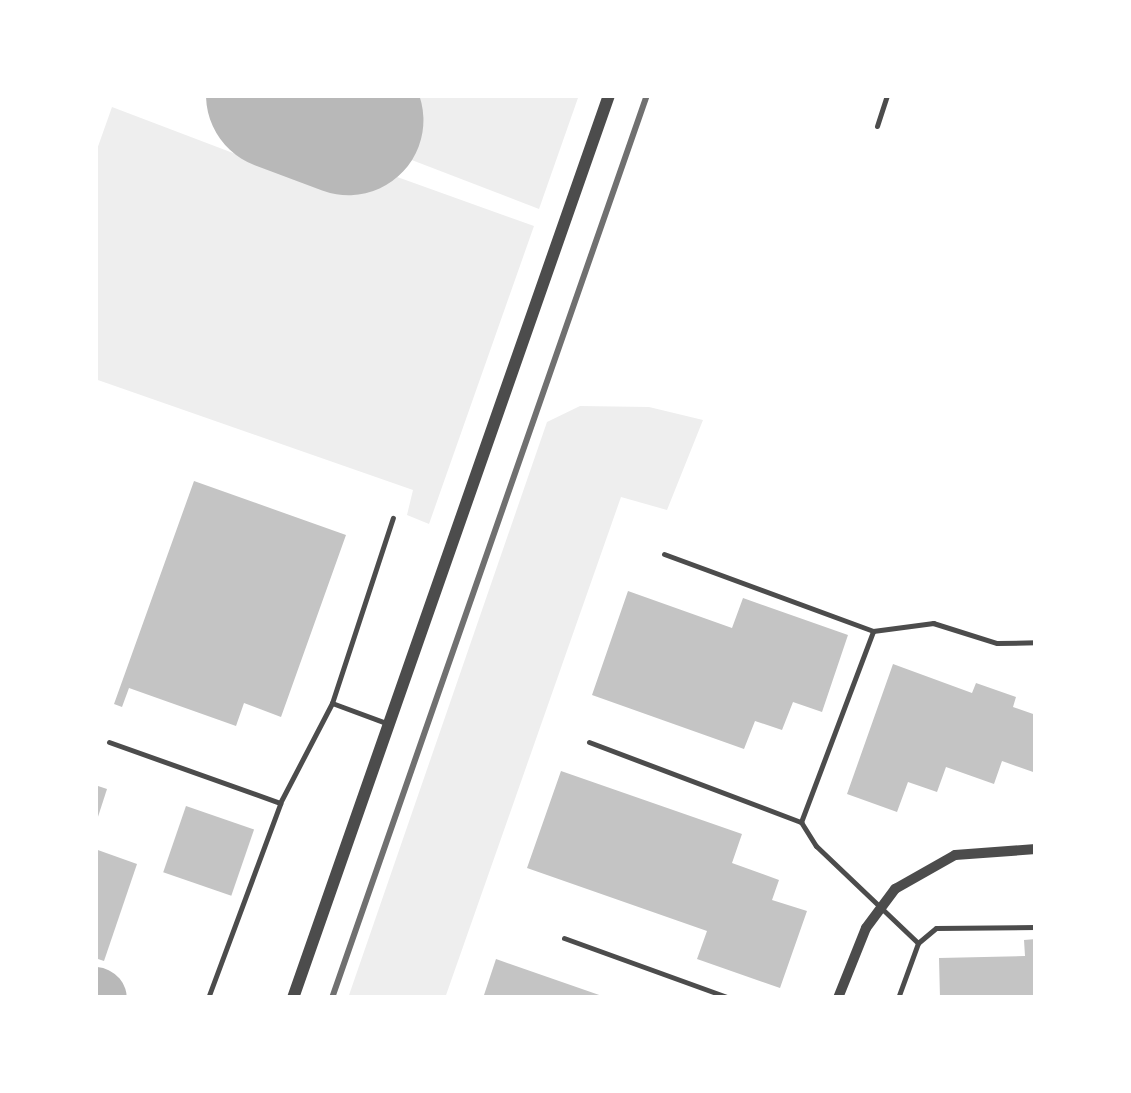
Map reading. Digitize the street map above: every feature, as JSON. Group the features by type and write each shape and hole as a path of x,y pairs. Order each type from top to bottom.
{"street":[{"path":"293,998 609,95"},
{"path":"838,998 880,906 945,858 972,850 1036,849"}],"lane":[{"path":"877,126 887,95"},
{"path":"208,998 280,803 332,703 393,518"},
{"path":"664,554 873,631 932,623 997,643 1036,642"},
{"path":"801,822 873,631"},
{"path":"332,703 389,724"},
{"path":"109,742 280,803"},
{"path":"589,742 801,822 816,846 918,943"},
{"path":"898,998 918,943 936,928 1036,927"},
{"path":"564,938 730,998"}],"shaded area":[{"path":"357,95 579,95 539,209 344,134"},
{"path":"112,107 322,187 336,155 534,226 429,524 407,515 413,490 95,379 95,155"},
{"path":"580,406 649,407 703,420 667,510 621,497 445,998 348,998 547,422"}],"building":[{"path":"194,481 346,535 281,717 244,703 236,726 129,688 122,707 114,704"},
{"path":"628,591 732,628 743,598 848,635 822,712 793,702 782,730 755,721 744,749 592,695"},
{"path":"893,664 972,693 976,683 1016,697 1013,707 1036,715 1036,773 1002,761 994,784 946,767 937,792 908,782 897,812 847,794"},
{"path":"561,771 742,834 732,863 779,880 772,900 807,911 780,988 697,959 707,931 527,868"},
{"path":"95,785 107,789 96,823 95,822"},
{"path":"186,806 254,829 231,896 163,872"},
{"path":"95,849 137,864 104,961 95,958"},
{"path":"1036,939 1036,998 940,998 939,958 1025,956 1024,940"},
{"path":"496,959 605,997 605,998 483,998"}],"runway":[{"path":"281,95 348,120"}],"railway":[{"path":"332,998 647,95"}]}
